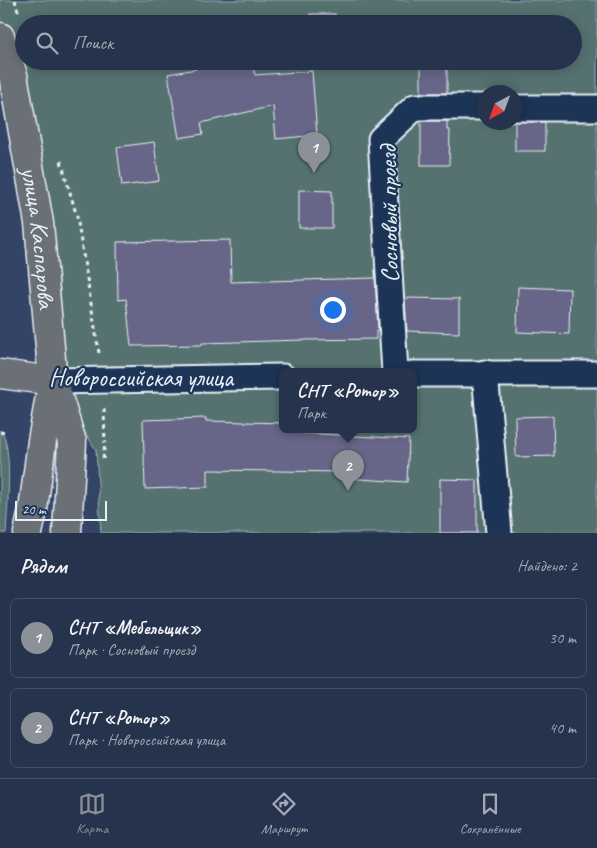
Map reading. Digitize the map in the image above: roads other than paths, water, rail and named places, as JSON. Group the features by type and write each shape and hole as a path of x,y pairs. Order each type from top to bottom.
{"main road":[{"name":"улица Каспарова","path":"0,37 13,75 40,223 53,381 72,442 67,533"},
{"name":"Новороссийская улица","path":"0,374 53,381"},
{"name":"улица Каспарова","path":"28,533 53,381"}],"street":[{"name":"Сосновый проезд","path":"395,368 381,139 415,107 477,107"},
{"path":"522,108 597,108"},
{"path":"485,373 499,533"},
{"path":"417,374 597,374"},
{"name":"Новороссийская улица","path":"53,381 104,382 279,377"}],"place":[{"name":"СНТ «Мебельщик»","path":"314,173"},
{"name":"СНТ «Ротор»","path":"348,491"}]}
